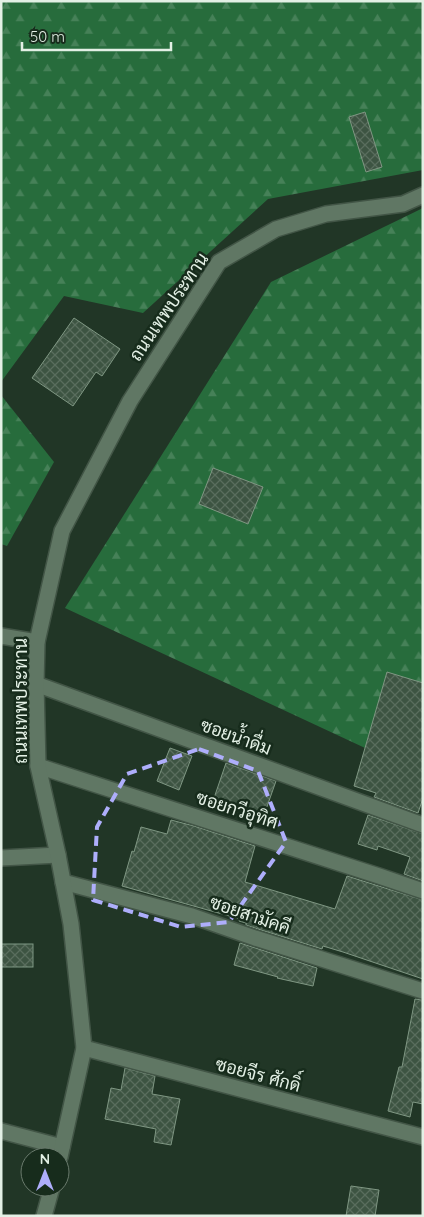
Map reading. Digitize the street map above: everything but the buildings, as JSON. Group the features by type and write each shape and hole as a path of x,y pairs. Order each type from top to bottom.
{"street":[{"name":"ถนนเทพประทาน","path":"62,1147 84,1048 71,924 38,766 36,684 37,642 62,531 130,400 219,262 276,229 326,214 403,204 423,195"},
{"path":"1,636 37,642"},
{"name":"ซอยน้ำดื่ม","path":"36,684 423,825"},
{"name":"ซอยกวีอุทิศ","path":"38,766 423,891"},
{"path":"1,858 58,855"},
{"name":"ซอยสามัคคี","path":"63,882 192,916 423,991"},
{"name":"ซอยจีร ศักดิ์","path":"84,1048 423,1137"},
{"path":"1,1131 47,1147"},
{"path":"44,1216 49,1197"}],"highlighted area":[{"path":"199,749 258,771 286,842 229,922 181,927 93,900 97,827 127,774"}],"green space":[{"path":"1,1 423,1 423,170 268,199 143,313 64,296 1,382"},
{"path":"423,208 423,775 65,608 271,282"},
{"path":"1,395 54,462 7,546 1,544"}]}
